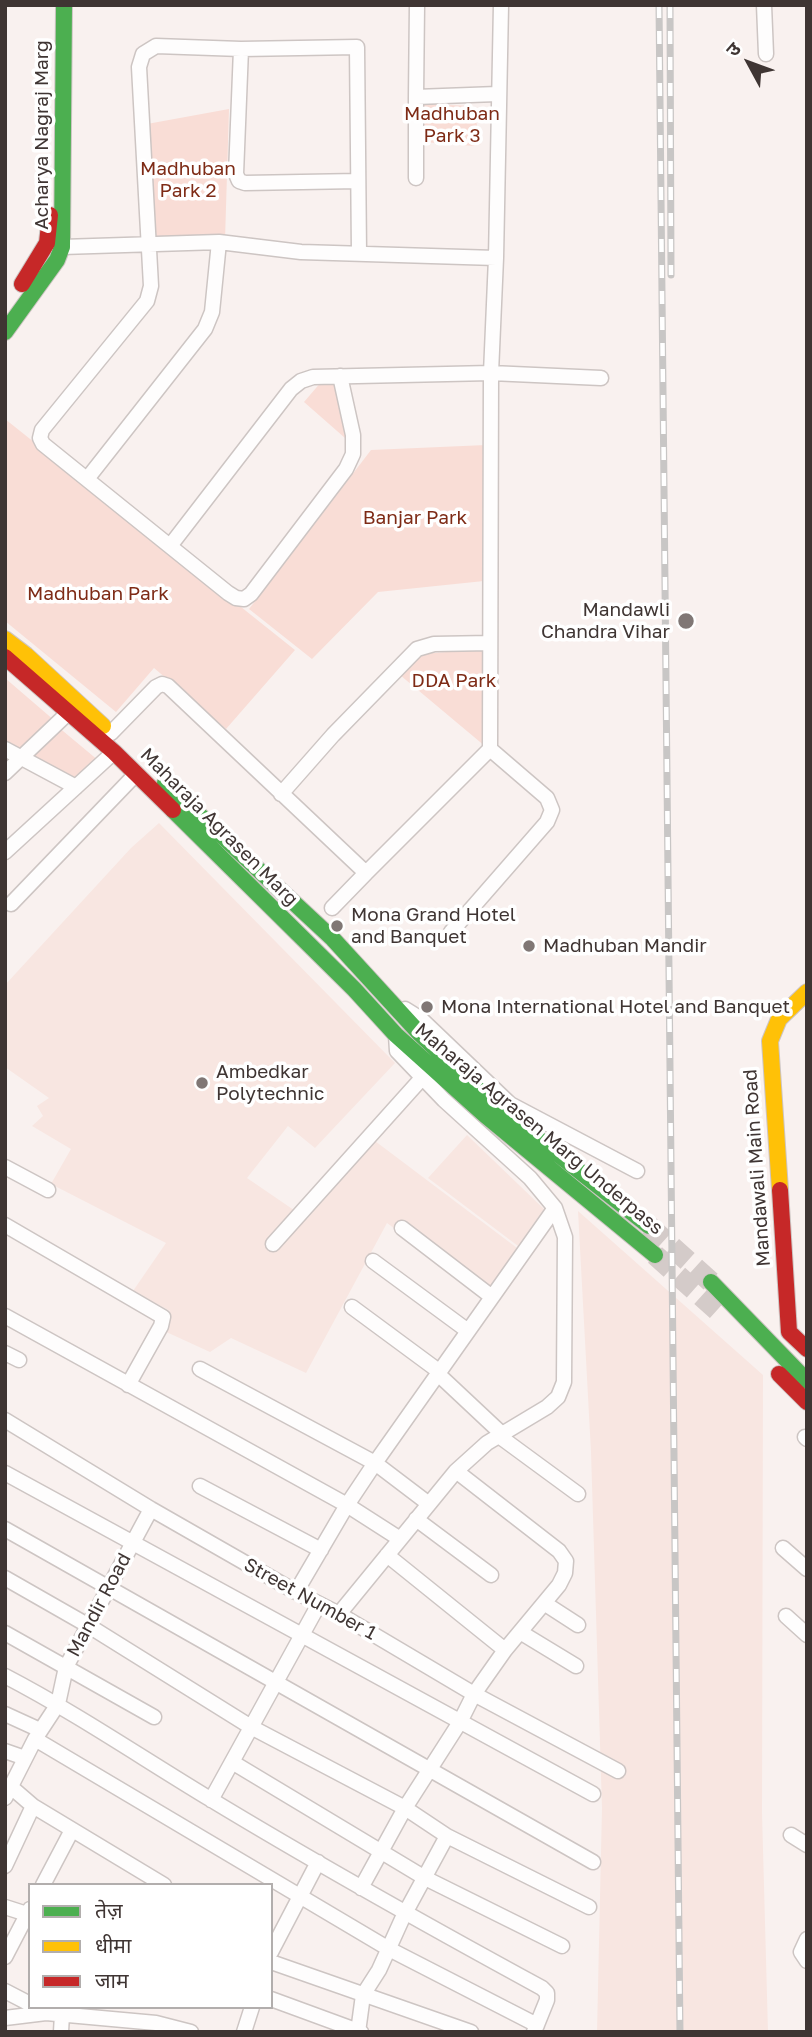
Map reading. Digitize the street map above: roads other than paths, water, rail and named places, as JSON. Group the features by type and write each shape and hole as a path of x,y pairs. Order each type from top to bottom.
{"main road":[{"name":"Acharya Nagraj Marg","path":"5,332 57,260 50,224 51,5"},
{"name":"Acharya Nagraj Marg","path":"5,309 55,245 64,5"},
{"name":"Maharaja Agrasen Marg","path":"5,639 57,693 68,713 114,752 354,989 396,1035"},
{"name":"Maharaja Agrasen Marg","path":"6,659 111,733 332,939 389,1000"},
{"path":"354,989 368,977"},
{"name":"Mandawali Main Road","path":"807,992 779,1020 770,1041 789,1332 807,1349"},
{"name":"Maharaja Agrasen Marg Underpass","path":"389,1000 420,1034 489,1100 649,1226"},
{"name":"Maharaja Agrasen Marg Underpass","path":"396,1035 485,1115 655,1255"},
{"path":"711,1282 807,1381"},
{"path":"720,1313 807,1402"}],"street":[{"path":"416,178 417,5"},
{"path":"332,908 490,749 491,373 501,5"},
{"path":"764,5 766,54"},
{"path":"340,376 353,435 353,454 346,469 244,599 236,598 170,546 43,444 40,438 42,429 147,301 151,286 139,67 143,54 156,46 241,49 357,47 359,253"},
{"path":"241,49 236,174 239,181 358,181"},
{"path":"416,97 498,93"},
{"path":"55,245 147,246 219,242 301,252 495,258"},
{"path":"87,479 205,329 212,312 219,242"},
{"path":"170,546 291,389 301,381 313,377 491,373 601,378"},
{"path":"281,794 333,735 417,649 434,644 490,643"},
{"path":"111,733 156,687 162,684 168,686 366,873"},
{"path":"5,773 68,713"},
{"path":"5,749 76,787"},
{"path":"451,932 547,822 552,810 547,798 490,749"},
{"path":"5,852 114,752"},
{"path":"11,904 136,774"},
{"path":"389,1000 421,1018 510,1104 637,1171"},
{"path":"339,1614 456,1471 487,1443 558,1397 564,1382 565,1237 555,1208 530,1178 443,1100 397,1051 396,1035"},
{"path":"273,1244 422,1077"},
{"path":"5,1167 48,1190"},
{"path":"296,1592 347,1504 555,1208"},
{"path":"5,1225 163,1317 161,1326 128,1385"},
{"path":"402,1228 492,1297"},
{"path":"373,1261 468,1331"},
{"path":"352,1307 439,1373 500,1435 578,1494"},
{"path":"5,1316 347,1504 400,1539"},
{"path":"5,1353 19,1360"},
{"path":"200,1369 375,1463 429,1504"},
{"name":"Street Number 1","path":"5,1420 151,1510 339,1614 474,1694 618,1771"},
{"path":"361,1888 405,1808 460,1722 474,1694 565,1573 566,1561 559,1551 456,1471"},
{"path":"5,1473 593,1794"},
{"path":"200,1486 321,1550"},
{"name":"Mandir Road","path":"58,1704 66,1667 151,1510"},
{"path":"416,1519 491,1575"},
{"path":"5,1529 593,1862"},
{"path":"783,1548 807,1569"},
{"path":"387,1555 505,1650"},
{"path":"5,1578 89,1626 251,1727 405,1808 447,1836 589,1907"},
{"path":"544,1603 578,1625"},
{"path":"211,1800 319,1604"},
{"path":"786,1616 807,1635"},
{"path":"520,1632 576,1667"},
{"path":"5,1633 154,1717"},
{"path":"5,1676 58,1704 211,1800 361,1888 542,1988 547,1993 547,2000 536,2028 299,1898 5,1714"},
{"path":"58,1704 7,1793 161,1883"},
{"path":"5,1751 25,1758"},
{"path":"232,1762 425,1878 562,1946"},
{"path":"5,1866 33,1806"},
{"path":"44,1883 72,1830"},
{"path":"791,1835 807,1845"},
{"path":"273,2000 359,2031 363,1995 379,1970 405,1913 447,1836"},
{"path":"273,1945 318,1862"},
{"path":"5,1907 28,1913"},
{"path":"5,1957 28,1915"},
{"path":"807,1939 802,1952 807,1961"},
{"path":"273,1963 471,2032"},
{"path":"5,1991 28,2003"},
{"path":"244,2032 251,2009"},
{"path":"5,2018 41,2010 107,2025 191,2032"},
{"path":"61,2032 62,2014"}],"tunnel":[{"path":"649,1226 711,1282"},
{"path":"655,1255 720,1313"}],"railway":[{"path":"659,5 680,2032"},
{"path":"670,5 671,275"}],"place":[{"name":"Mandawli Chandra Vihar","path":"686,621"},
{"name":"Mona Grand Hotel and Banquet","path":"337,926"},
{"name":"Madhuban Mandir","path":"529,946"},
{"name":"Mona International Hotel and Banquet","path":"427,1007"},
{"name":"Ambedkar Polytechnic","path":"202,1083"}],"park label":[{"name":"Madhuban Park 3","path":"452,125"},
{"name":"Madhuban Park 2","path":"188,180"},
{"name":"Banjar Park","path":"415,518"},
{"name":"Madhuban Park","path":"98,594"},
{"name":"DDA Park","path":"454,681"}]}
